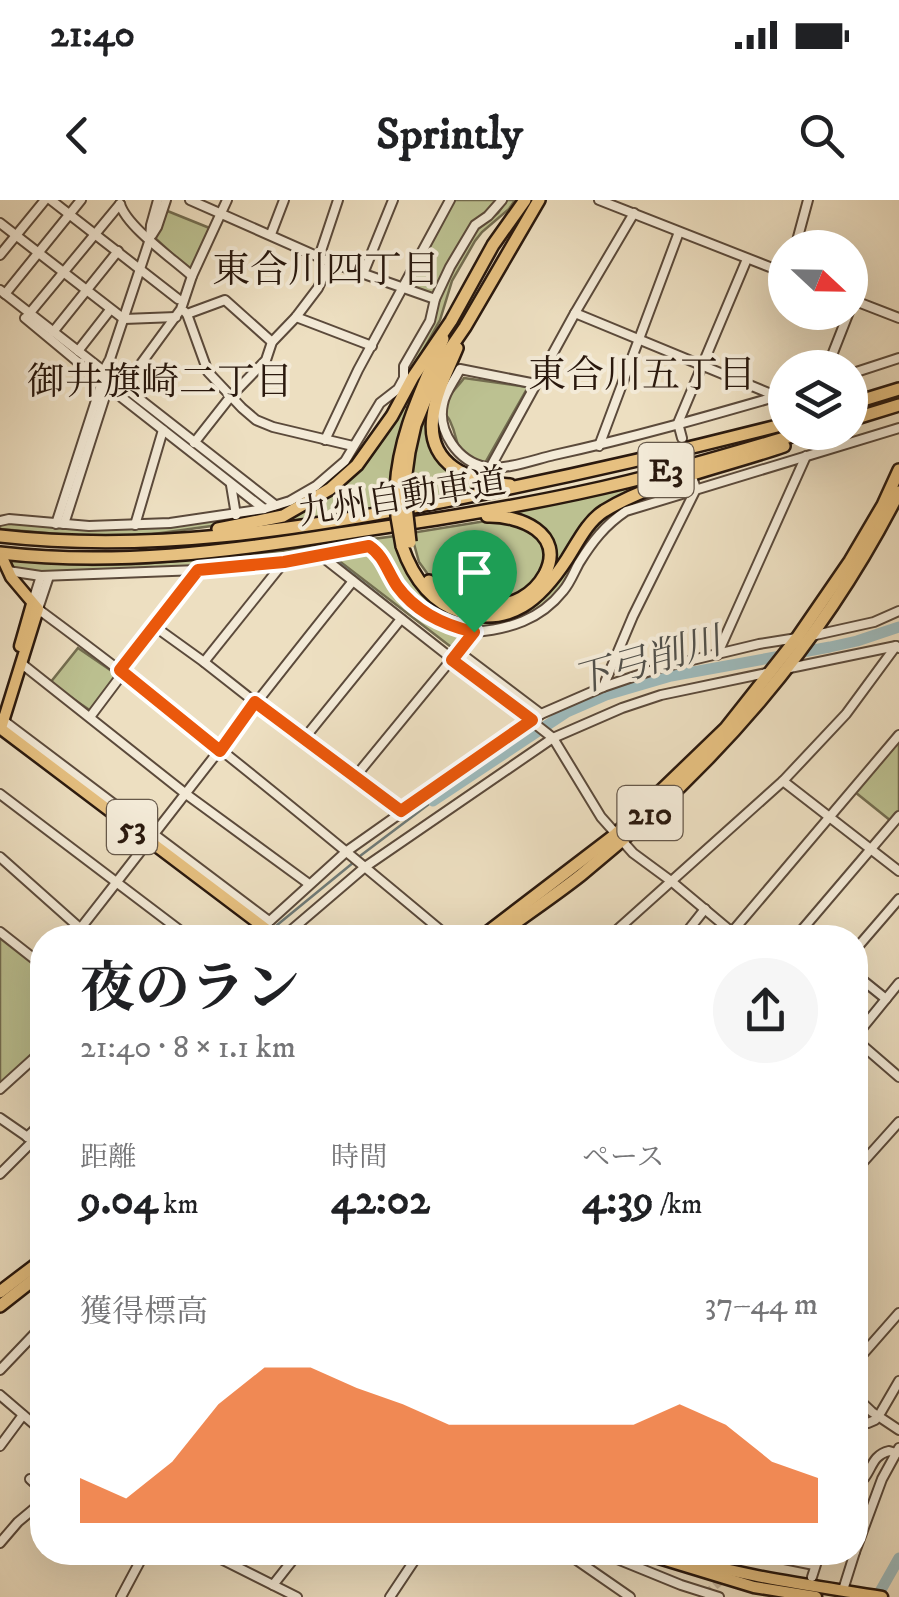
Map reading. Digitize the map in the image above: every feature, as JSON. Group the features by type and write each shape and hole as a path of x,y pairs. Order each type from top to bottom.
{"highway":[{"path":"523,200 518,222 465,327 434,407 432,432 446,460 465,476 524,486"},
{"path":"458,516 509,517 531,524 548,545 549,564 543,577 512,602 494,606 449,598 416,564 397,517 401,449 414,406 451,321 492,246 537,200"},
{"path":"80,543 211,531 284,516 314,499 356,465 392,416 412,377 451,321"},
{"path":"400,488 421,408 441,362 465,327"},
{"path":"868,398 899,389"},
{"path":"868,415 899,405"},
{"name":"九州自動車道","path":"0,536 80,543 152,542 256,532 382,514 524,486 768,428"},
{"name":"九州自動車道","path":"0,553 118,558 192,554 310,539 582,492 768,442"},
{"path":"406,544 409,566 416,577 446,606 471,615 510,613 533,601 549,584 601,513 651,488 771,450"},
{"name":"210","path":"512,925 579,877 726,728 797,638 850,561 899,470"},
{"name":"210","path":"498,925 619,837 706,761 754,711 814,636 858,570 899,492"},
{"path":"0,1292 30,1269"},
{"path":"0,1306 30,1283"}],"main road":[{"path":"0,553 6,575 35,607"},
{"path":"1,722 22,664 35,607"},
{"path":"1,722 35,607"},
{"name":"53","path":"1,722 266,924"},
{"path":"682,1565 754,1587 816,1597"},
{"path":"710,1565 882,1597"}],"street":[{"path":"0,255 48,200 178,299"},
{"path":"81,200 2,292 106,380 275,506"},
{"path":"150,239 158,200"},
{"path":"60,524 150,239 166,200"},
{"path":"190,200 330,262 435,299"},
{"path":"121,391 181,313 192,276 227,200"},
{"path":"271,234 284,200"},
{"path":"318,257 338,200"},
{"path":"363,274 393,200"},
{"path":"324,440 450,200"},
{"path":"0,521 89,526 170,523 264,509 290,501 316,486 345,461 380,403 398,390 404,366 430,321 450,267 474,226 502,200"},
{"path":"599,200 768,267"},
{"path":"800,230 808,200"},
{"path":"118,202 128,219 192,276"},
{"path":"27,316 118,202"},
{"path":"490,468 634,213"},
{"path":"0,223 124,319 181,313 225,300 272,342"},
{"path":"598,446 679,232"},
{"path":"53,332 118,251"},
{"path":"682,438 678,422 746,259"},
{"path":"194,443 266,360 272,342 296,317 324,278 330,262"},
{"path":"868,306 899,318"},
{"path":"78,351 110,310"},
{"path":"181,313 208,372 256,420 353,446"},
{"path":"575,313 768,391"},
{"path":"27,316 78,351 106,380"},
{"path":"296,317 372,346"},
{"path":"868,368 899,358"},
{"path":"536,384 460,369 443,404 452,448 463,458 490,468 598,446 768,398"},
{"path":"121,391 163,430 264,509"},
{"path":"6,575 198,570 284,562 369,546 379,552 412,603 430,617 474,632 496,630 531,619 564,590 590,544 626,511 695,484 899,428"},
{"path":"134,524 163,430"},
{"path":"717,654 806,456"},
{"path":"231,483 236,515"},
{"path":"603,686 695,484"},
{"path":"239,550 241,565"},
{"path":"320,555 400,618 540,714"},
{"path":"204,662 284,562"},
{"path":"90,717 198,570"},
{"path":"45,576 35,607 346,850 434,925"},
{"path":"83,925 353,581"},
{"path":"266,924 346,850 540,714 603,686 659,668 874,622 899,612"},
{"path":"303,740 400,618"},
{"path":"154,626 401,811"},
{"path":"355,777 474,632"},
{"path":"294,925 365,867 553,738 661,694 898,646"},
{"path":"622,925 783,782 846,714 898,646"},
{"path":"456,656 553,738 601,817 633,853 724,925"},
{"path":"22,664 186,794 309,884"},
{"path":"744,925 899,735"},
{"path":"783,782 899,871"},
{"path":"0,794 173,925"},
{"path":"806,925 899,816"},
{"path":"0,857 76,925"},
{"path":"868,935 899,899"},
{"path":"692,925 704,909"},
{"path":"0,932 30,956"},
{"path":"868,1022 899,983"},
{"path":"868,984 886,999"},
{"path":"868,1049 897,1072"},
{"path":"0,1089 30,1062"},
{"path":"0,1118 30,1137"},
{"path":"868,1157 899,1122"},
{"path":"0,1174 30,1148"},
{"path":"868,1348 899,1313"},
{"path":"0,1370 30,1339"},
{"path":"868,1423 878,1416 899,1381"},
{"path":"0,1395 30,1421"},
{"path":"868,1408 899,1430"},
{"path":"0,1446 22,1415"},
{"path":"868,1472 876,1457 898,1451 868,1517"},
{"path":"0,1542 30,1512"},
{"path":"121,1597 137,1565"},
{"path":"233,1565 297,1597"},
{"path":"272,1585 288,1565"},
{"path":"390,1597 411,1565"},
{"path":"584,1565 630,1597"},
{"path":"631,1565 703,1595 719,1597"},
{"path":"812,1577 814,1565"},
{"path":"846,1593 852,1565"}],"green space":[{"path":"454,200 499,200 470,226 436,293 431,295 412,287 410,281"},
{"path":"507,200 515,200 475,241 452,281 440,320 409,376 406,369 430,328 442,291 474,232 498,213"},
{"path":"165,210 212,229 191,271 155,238"},
{"path":"464,378 528,387 485,463 462,452 445,413 448,398"},
{"path":"402,405 408,408 396,456 393,505 267,525 296,515 323,498"},
{"path":"424,414 428,415 429,439 459,476 489,489 410,504 414,446"},
{"path":"666,478 605,505 550,577 545,532 532,519 505,513"},
{"path":"689,480 689,487 638,503 610,518 546,603 509,623 489,627 448,621 429,612 407,592 381,546 376,544 245,562 243,556 396,536 405,567 422,591 520,613 553,585 592,530 607,516 640,497"},
{"path":"228,518 233,523 139,536 93,537 0,529 5,520 92,529"},
{"path":"492,520 515,521 540,538 543,570 528,588 499,602 469,600 432,580 419,562 411,533"},
{"path":"366,550 376,552 411,605 434,622 467,634 455,650 334,557"},
{"path":"237,556 231,563 95,572 14,570 10,560 92,565"},
{"path":"78,648 116,674 91,711 50,683"},
{"path":"899,741 899,812 891,821 855,792"},
{"path":"0,933 30,957 30,1058 0,1087"}],"waterway":[{"path":"52,336 100,374"},
{"path":"107,379 265,504"},
{"path":"330,556 508,698"},
{"name":"下弓削川","path":"433,801 567,712 606,695 671,676 857,641 899,627"},
{"path":"537,721 545,727"},
{"path":"360,856 433,801"},
{"path":"277,925 354,862"},
{"path":"877,1597 899,1558"}],"tunnel":[{"path":"706,1594 739,1565"}],"district":[{"name":"東合川四丁目","path":"326,269"},
{"name":"東合川五丁目","path":"642,374"},
{"name":"御井旗崎二丁目","path":"160,381"}],"route":[{"path":"369,546 379,552 412,603 430,617 474,632 452,660 532,720 401,811 255,702 220,751 120,670 198,570 284,562 369,546"}]}
